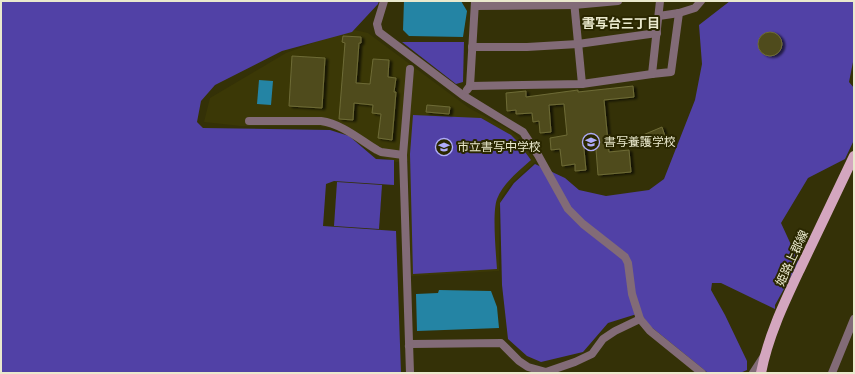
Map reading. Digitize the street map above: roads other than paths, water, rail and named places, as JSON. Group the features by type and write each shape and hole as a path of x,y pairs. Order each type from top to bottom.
{"main road":[{"name":"姫路上郡線","path":"761,373 764,356 771,335 854,156"}],"street":[{"path":"384,1 376,24 379,32 464,96 523,132 538,155 568,209 583,224 625,257 628,263 632,294 640,320 650,331 702,373"},
{"path":"464,96 470,86 475,4 618,1"},
{"path":"652,74 660,1"},
{"path":"659,16 679,13 695,8 701,1"},
{"path":"574,3 582,84"},
{"path":"470,86 582,84 671,72 679,13"},
{"path":"472,47 527,48 578,44 657,33"},
{"path":"410,69 403,155 410,373"},
{"path":"249,121 330,122 376,150 403,155"},
{"path":"832,373 854,319"},
{"path":"410,346 411,344 501,342 519,361 528,367 546,372 575,362 592,354 603,338 640,320"},
{"path":"753,373 764,356"}],"water":[{"path":"404,1 461,1 467,11 463,37 409,36 403,30"},
{"path":"259,80 273,81 271,105 257,104"},
{"path":"439,290 491,291 497,307 499,328 417,331 416,294 438,293"}],"place":[{"name":"書写養護学校","path":"591,142"},
{"name":"市立書写中学校","path":"444,147"}],"district":[{"name":"書写台三丁目","path":"621,23"}]}
